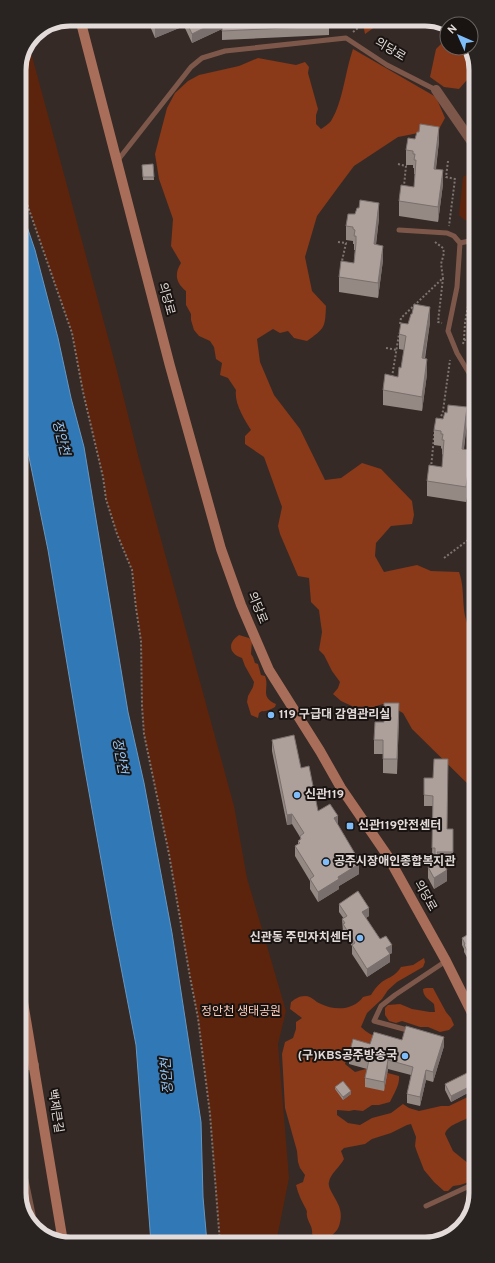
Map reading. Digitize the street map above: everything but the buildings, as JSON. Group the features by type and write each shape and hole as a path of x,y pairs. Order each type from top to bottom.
{"main road":[{"name":"의당로","path":"82,26 170,366 221,549 241,605 269,670 320,751 341,788 387,855 446,961 469,1006"},
{"name":"백제큰길","path":"26,1019 62,1236"}],"street":[{"path":"436,90 469,138"},
{"path":"26,1057 34,1065"},
{"path":"26,1065 34,1065"},
{"path":"26,1193 29,1209"}],"lane":[{"path":"117,161 155,115 175,86 191,67 202,58 225,51 346,38"},
{"name":"의당로","path":"346,38 387,65 436,90"},
{"path":"399,230 447,233 454,236 460,243 457,287 448,331 457,353 469,374"},
{"path":"460,243 469,241"},
{"path":"417,1033 374,1021 382,1006 395,995 446,961"},
{"path":"426,1206 469,1186"}],"path":[{"path":"346,38 361,26"},
{"path":"448,161 446,178 455,179 449,226 454,228"},
{"path":"398,164 406,166 403,186 409,187"},
{"path":"26,201 72,333 83,392 103,477 106,499 117,534 132,570 141,641 144,734 169,854 198,1018 210,1114 220,1237"},
{"path":"434,241 443,248 444,253 441,264 443,278 438,322 450,325"},
{"path":"338,242 346,243 342,261 349,263"},
{"path":"400,326 401,318 443,278"},
{"path":"464,340 469,300"},
{"path":"392,379 399,334"},
{"path":"386,348 397,350"},
{"path":"430,473 434,426 441,418 451,357 453,357"},
{"path":"444,558 469,539"}],"green space":[{"name":"정안천 생태공원","path":"31,52 115,363 139,459 234,806 247,878 286,1011 278,1044 289,1178 277,1237 220,1237 210,1114 198,1018 169,854 144,734 141,641 132,570 117,534 106,499 103,477 83,392 72,333 26,201 26,67"},
{"path":"469,175 469,221 459,215 463,177"}],"shaded area":[{"path":"363,26 376,26 365,34"},
{"path":"439,46 439,56 467,56 469,78 459,89 444,87 430,77 436,49"},
{"path":"353,49 436,97 445,118 439,129 398,137 354,166 317,216 305,257 312,291 326,306 323,327 307,341 294,338 288,331 280,333 273,329 257,339 260,362 274,395 300,429 325,480 341,478 362,463 381,469 412,501 414,515 412,524 391,526 376,543 375,556 384,572 417,565 431,571 459,572 466,621 469,626 469,785 412,729 403,713 383,704 367,709 356,708 341,701 333,694 338,688 340,682 332,671 324,655 319,650 322,632 319,610 311,602 309,578 298,576 280,534 278,526 282,507 264,457 245,444 245,436 251,430 238,405 236,390 228,378 220,375 222,363 216,359 214,347 210,341 199,336 194,330 191,314 186,305 186,291 180,285 177,278 177,271 181,263 171,246 173,219 159,179 155,154 167,108 175,93 188,81 199,75 239,66 258,58 296,65 305,62 309,67 308,73 318,109 316,124 321,129 330,122 335,113"},
{"path":"239,635 249,638 252,641 251,654 255,663 258,664 261,675 265,676 266,695 276,704 275,707 259,713 258,718 251,715 247,702 254,682 242,658 234,654 231,648 233,641"},
{"path":"424,958 425,962 423,967 397,982 367,1013 361,1027 370,1034 381,1038 372,1039 370,1043 354,1046 348,1054 345,1064 355,1072 369,1068 399,1076 398,1086 390,1102 372,1105 363,1111 337,1110 337,1115 348,1123 360,1125 372,1118 391,1113 403,1104 409,1108 419,1111 441,1106 449,1106 469,1096 469,1118 450,1127 445,1134 453,1151 469,1164 469,1182 453,1186 448,1191 444,1191 434,1182 424,1170 415,1146 416,1137 411,1124 407,1125 391,1133 372,1139 365,1144 344,1148 341,1151 344,1159 331,1176 329,1183 341,1212 339,1226 329,1237 315,1237 312,1234 307,1211 300,1198 296,1185 303,1182 305,1175 298,1162 297,1151 285,1108 282,1054 285,1042 293,1038 296,1029 296,1022 302,1018 290,1009 291,1002 299,997 305,996 332,1008 349,1007 355,1005 363,997 371,995 383,981 396,974 401,967 413,965"},
{"path":"433,988 446,1012 451,1018 454,1025 449,1030 440,1032 428,1027 420,1027 402,1021 396,1023 389,1021 385,1015 385,1008 388,1005 400,1004 412,1009 435,1012 434,1004 424,994 423,989"}],"water":[{"name":"정안천","path":"26,224 35,250 58,338 71,398 84,447 128,712 144,783 172,933 201,1122 203,1197 206,1237 151,1237 136,1045 83,759 48,550 26,442"}],"place":[{"name":"119 구급대 감염관리실","path":"271,715"},
{"name":"신관119","path":"297,795"},
{"name":"신관119안전센터","path":"350,826"},
{"name":"공주시장애인종합복지관","path":"326,862"},
{"name":"신관동 주민자치센터","path":"360,938"},
{"name":"(구)KBS공주방송국","path":"405,1056"}]}
